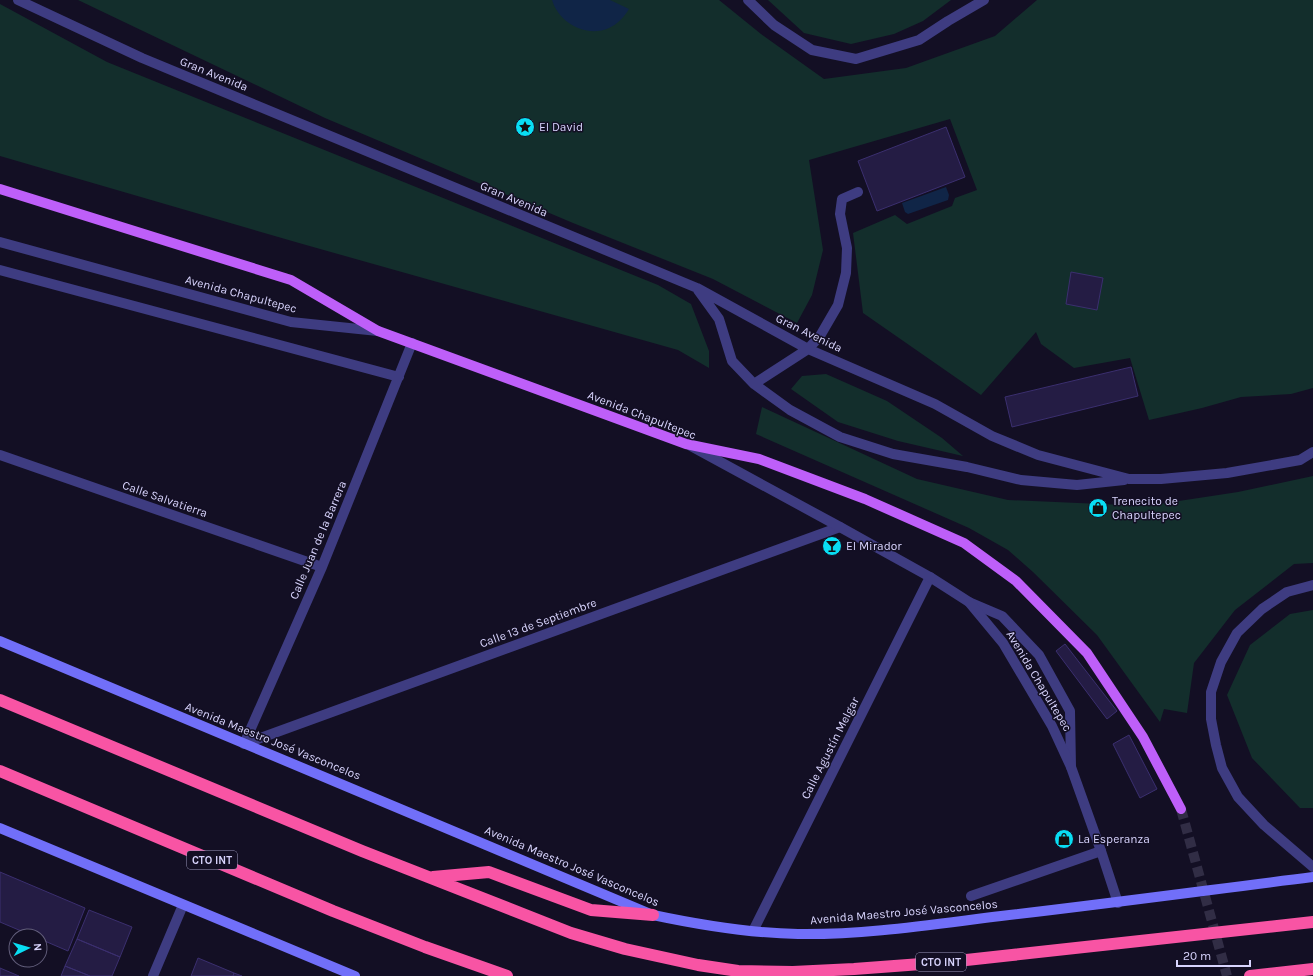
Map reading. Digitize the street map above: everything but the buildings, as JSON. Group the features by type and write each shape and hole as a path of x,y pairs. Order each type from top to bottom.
{"highway":[{"name":"CTO INT","path":"0,700 362,851 571,933 617,947 698,965 738,970 793,972 854,969 948,962 1313,922"},
{"name":"CTO INT","path":"0,771 333,912 507,976"},
{"path":"429,877 489,872 591,910 653,915"},
{"path":"1250,976 1313,969"}],"main road":[{"path":"0,189 291,280 378,331"},
{"name":"Avenida Chapultepec","path":"378,331 686,444"},
{"path":"686,444 759,459 865,499 964,543 1016,582 1087,653 1143,737 1181,809"},
{"name":"Avenida Maestro José Vasconcelos","path":"0,641 244,744 344,784 653,915 694,924 753,931 798,934 851,932 1118,903 1313,877"},
{"path":"0,828 355,976"}],"street":[{"name":"Gran Avenida","path":"18,0 142,58 697,288 808,350 935,404 992,436 1038,455 1130,479"},
{"path":"748,0 774,25 812,50 856,59 919,40 984,0"},
{"path":"754,384 808,350 820,336 838,305 846,273 847,248 840,214 842,198 858,192"},
{"name":"Avenida Chapultepec","path":"0,242 291,322 378,331"},
{"path":"0,270 399,377"},
{"path":"697,288 719,319 732,361 754,384 790,410 840,437 893,454 967,467 1021,480 1077,485 1130,479 1161,479 1226,473 1300,460 1313,452"},
{"name":"Calle Juan de la Barrera","path":"244,744 322,567 412,343"},
{"name":"Avenida Chapultepec","path":"686,444 840,527 969,602 1003,643 1052,726 1071,766 1118,903"},
{"name":"Calle Salvatierra","path":"0,455 322,567"},
{"name":"Calle 13 de Septiembre","path":"244,744 840,527"},
{"name":"Calle Agustín Melgar","path":"753,931 930,578"},
{"path":"1313,585 1287,592 1262,609 1237,632 1221,662 1211,692 1211,719 1222,768 1238,797 1264,825 1313,867"},
{"path":"969,602 1002,616 1039,655 1070,711 1071,766"},
{"path":"971,896 1101,851"},
{"path":"153,976 183,905"}],"green space":[{"path":"78,0 719,0 761,34 824,79 906,68 995,36 1037,0 1313,0 1313,388 1291,394 1241,397 1202,408 1149,420 1130,358 1074,368 1041,344 1036,332 981,395 863,313 853,233 895,215 907,224 952,206 955,198 977,190 950,119 809,160 823,250 812,295 797,323 713,279 573,223 325,118"},
{"path":"768,0 951,0 923,21 894,34 851,44 804,33"},
{"path":"0,4 107,62 658,285 691,304 709,351 709,368 678,350 299,243 0,156"},
{"path":"826,374 887,401 942,438 963,456 898,441 838,422 791,389 802,376"},
{"path":"762,407 917,479 1008,500 1146,506 1238,492 1313,476 1313,563 1294,564 1235,610 1194,663 1187,713 1164,709 1160,722 1097,635 1033,572 1008,550 969,528 756,434"},
{"path":"1313,610 1313,808 1300,808 1252,758 1227,695 1250,645 1290,614"}],"water":[{"path":"552,0 610,0 629,9 620,20 609,28 600,31 591,31 583,30 567,22 556,8"},
{"path":"946,187 949,195 948,200 908,214 905,212 902,203"}],"tunnel":[{"path":"1181,809 1227,976"}],"place":[{"name":"El David","path":"525,127"},
{"name":"Trenecito de Chapultepec","path":"1098,508"},
{"name":"El Mirador","path":"832,546"},
{"name":"La Esperanza","path":"1064,839"}]}
